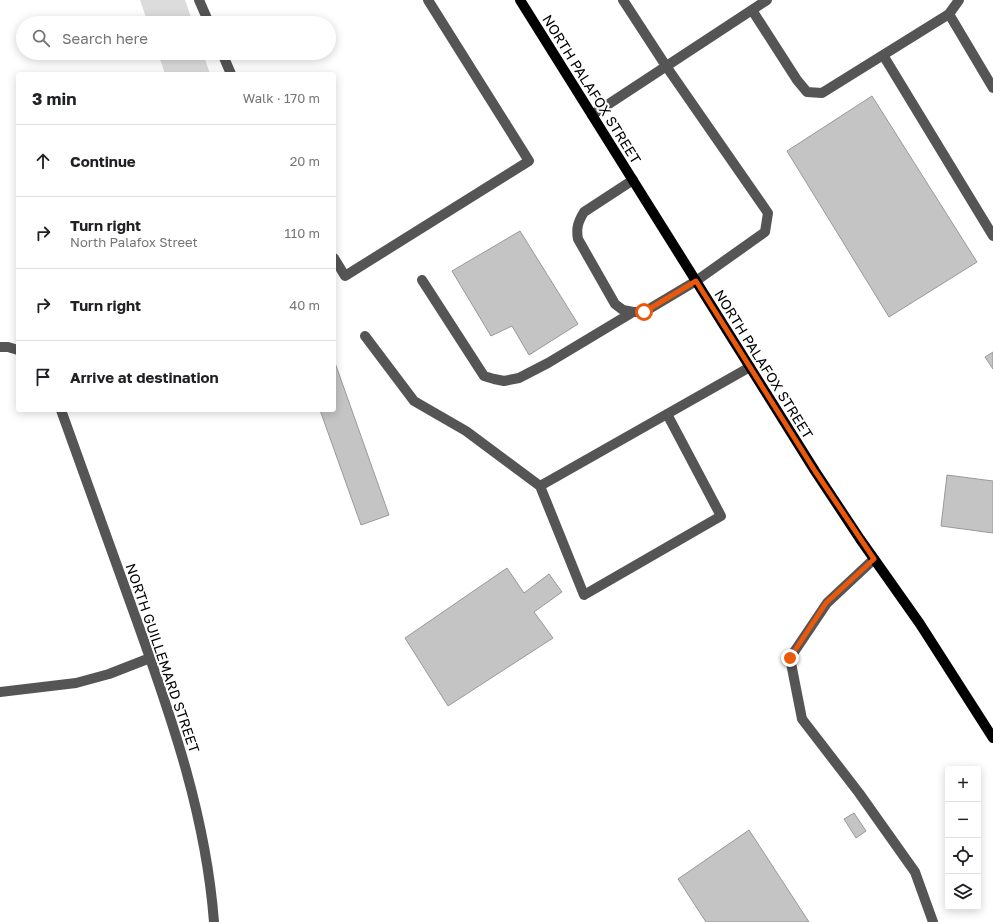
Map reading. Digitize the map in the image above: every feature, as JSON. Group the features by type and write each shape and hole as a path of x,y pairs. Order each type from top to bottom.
{"main road":[{"name":"NORTH PALAFOX STREET","path":"520,0 815,471 920,624 993,738"}],"street":[{"path":"199,0 206,16"},
{"path":"336,261 345,276 529,161 428,0"},
{"path":"623,0 666,66 768,213 765,232 696,281 644,312 623,310 616,304 578,239 577,229 579,220 584,212 633,180"},
{"path":"592,115 767,0"},
{"path":"752,10 797,80 807,92 822,93 949,14 959,0"},
{"path":"949,14 993,88"},
{"path":"883,55 993,236"},
{"path":"225,60 230,72"},
{"path":"422,280 484,376 504,381 518,378 548,363 633,312"},
{"path":"365,336 414,401 466,431 540,486 584,595 721,516 667,414"},
{"path":"0,347 16,349"},
{"path":"540,486 750,367"},
{"name":"NORTH GUILLEMARD STREET","path":"62,412 174,728 194,795 208,866 214,922"},
{"path":"874,559 826,603 790,658 802,719 859,793 915,872 933,922"},
{"path":"0,692 76,683 109,674 150,658"}],"shaded area":[{"path":"140,0 185,0 191,16 146,16"},
{"path":"160,60 205,60 209,72 164,72"}],"building":[{"path":"872,96 977,262 889,317 787,151"},
{"path":"520,231 578,324 529,355 512,326 491,336 452,271"},
{"path":"993,352 993,369 985,357"},
{"path":"336,366 389,515 361,525 321,412 336,412"},
{"path":"947,475 993,481 993,533 941,526"},
{"path":"507,568 524,593 549,574 562,592 534,612 553,638 448,706 405,638"},
{"path":"854,813 866,831 856,838 844,819"},
{"path":"749,830 809,922 706,922 678,879"}],"route":[{"path":"644,312 696,281 815,471 874,559 826,603 790,658"}]}
